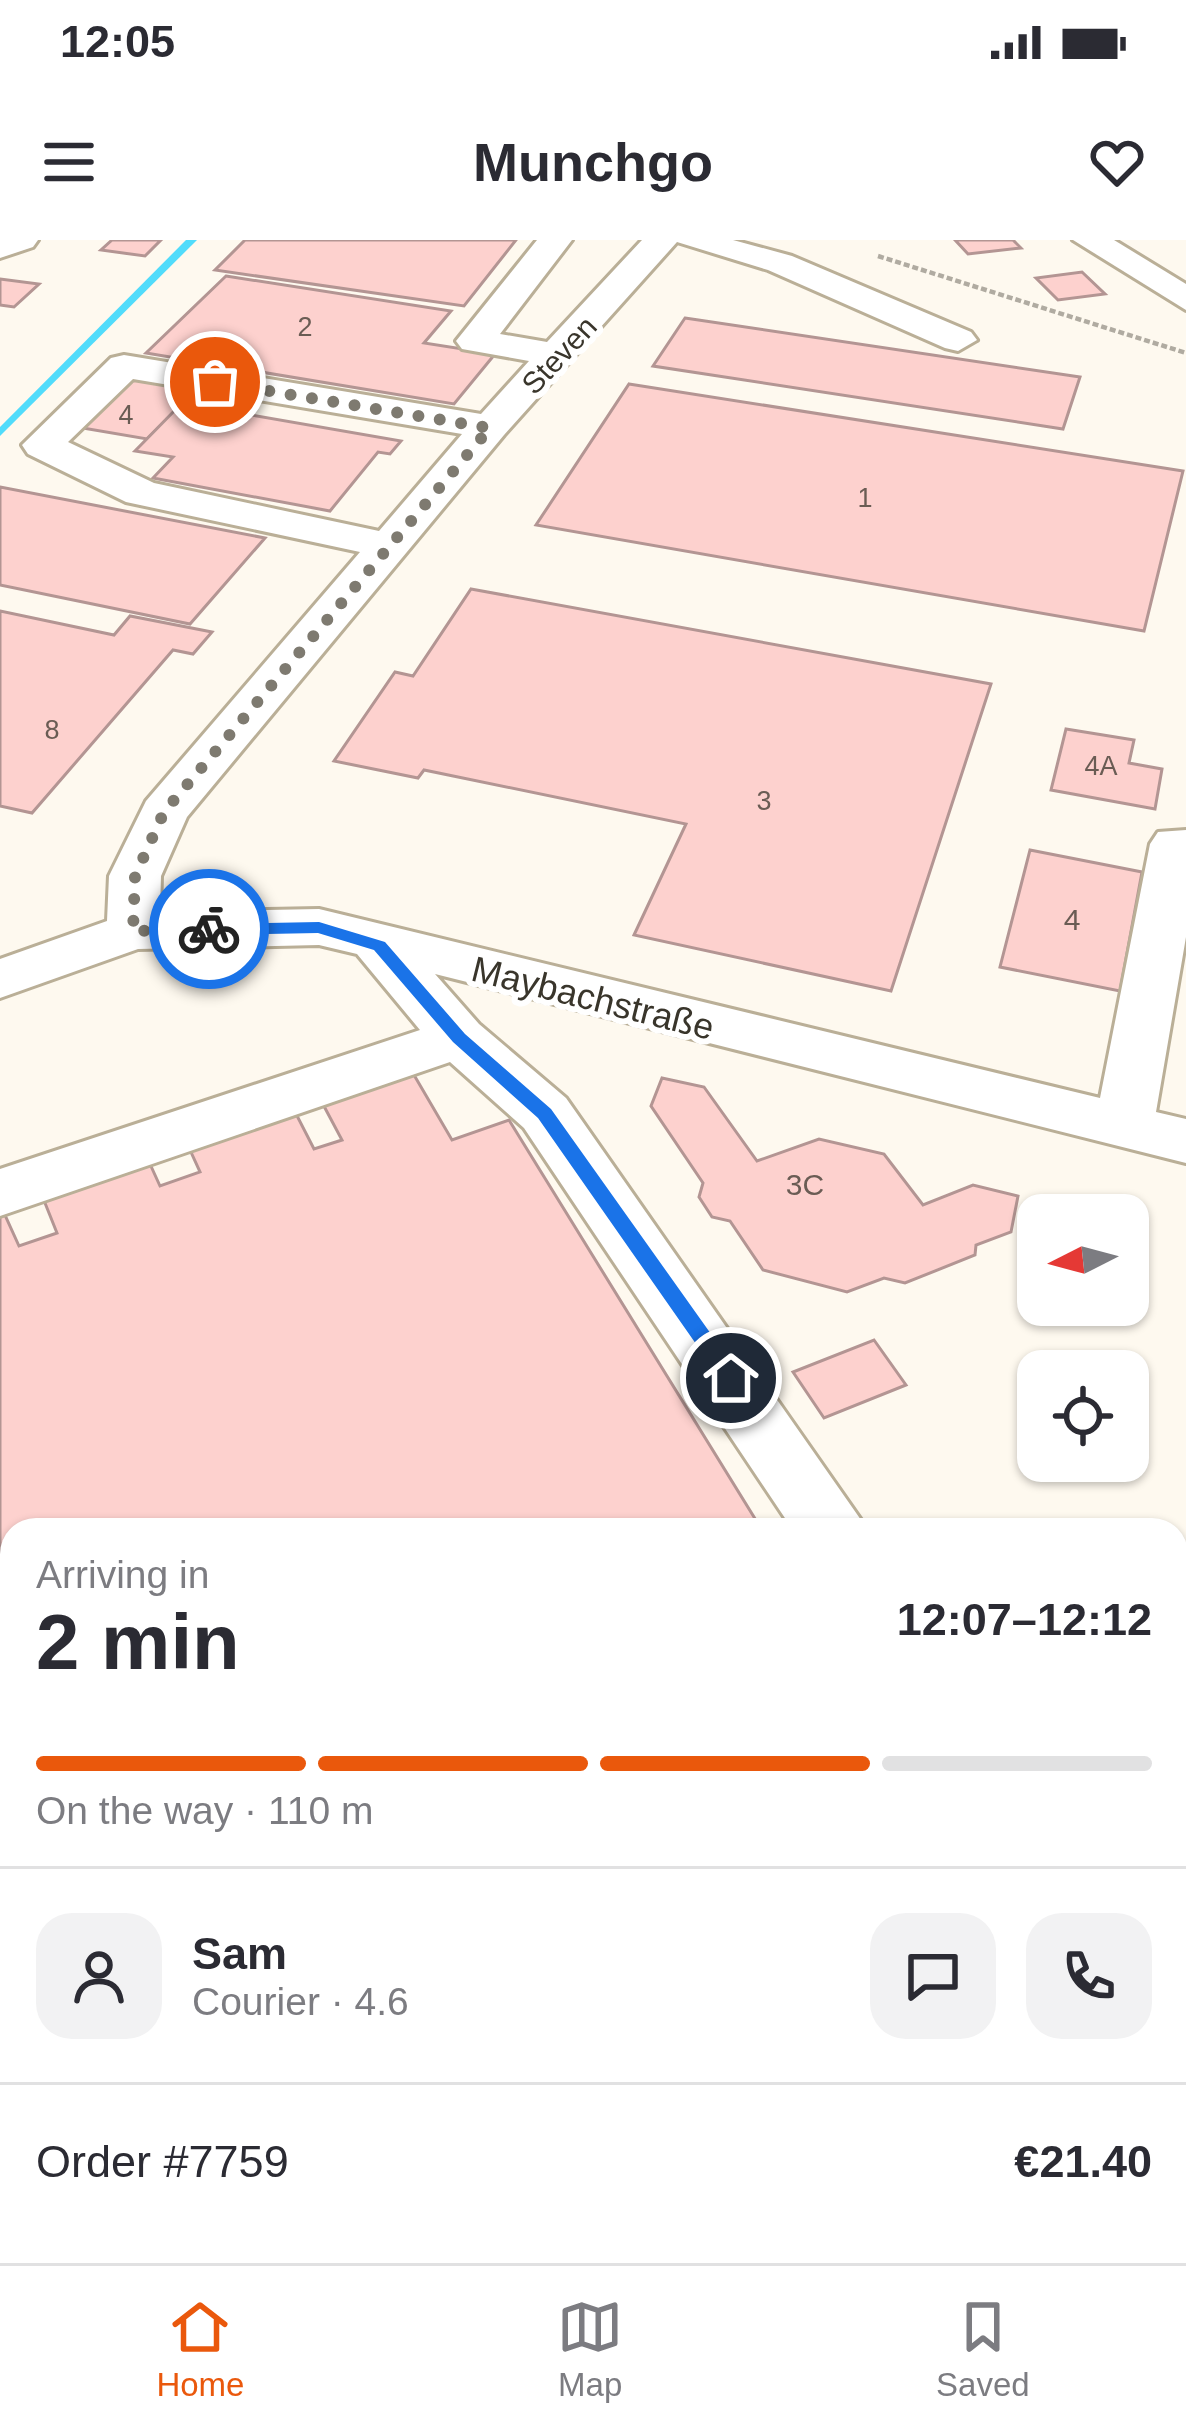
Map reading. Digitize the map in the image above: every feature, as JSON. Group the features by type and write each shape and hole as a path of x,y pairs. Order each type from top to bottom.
{"street":[{"path":"0,248 21,240"},
{"path":"555,240 475,341 560,355"},
{"name":"Steven","path":"133,931 135,876 164,812 490,428 662,240"},
{"path":"693,240 780,263 958,340"},
{"path":"1090,240 1186,299"},
{"path":"391,546 141,493 42,445 124,367 490,428"},
{"path":"1124,1126 1176,844"},
{"name":"Maybachstraße","path":"0,979 133,931 319,927 380,946 1186,1141"},
{"path":"380,946 459,1038 545,1113 825,1518"},
{"path":"0,1193 459,1038"}],"path":[{"path":"874,255 1186,353"}],"building":[{"path":"112,240 161,240 145,256 101,250"},
{"path":"245,240 516,240 464,306 215,270"},
{"path":"955,240 1013,240 1021,248 968,254"},
{"path":"1082,272 1105,294 1058,300 1036,278"},
{"path":"226,276 451,311 424,343 495,354 454,404 146,353"},
{"path":"0,279 39,284 14,307 0,305"},
{"path":"685,318 1080,377 1063,429 653,366"},
{"path":"125,372 201,384 147,439 71,426"},
{"path":"629,384 1183,471 1144,631 536,525"},
{"path":"182,403 401,441 390,454 378,452 330,511 153,478 173,457 135,451"},
{"path":"0,487 265,538 190,624 0,585"},
{"path":"471,589 991,684 891,991 634,935 686,824 424,770 418,778 334,761 395,672 413,676"},
{"path":"0,611 114,635 130,616 212,632 193,654 173,650 32,813 0,806"},
{"path":"1066,729 1134,740 1129,763 1162,769 1155,809 1051,790"},
{"path":"1030,850 1142,872 1120,991 1000,967"},
{"path":"407,1063 452,1140 509,1120 755,1518 0,1518 0,1204 19,1246 57,1233 39,1188 145,1153 160,1186 200,1172 185,1139 291,1104 314,1149 342,1140 317,1093"},
{"path":"662,1078 704,1087 757,1161 819,1139 884,1154 923,1205 973,1185 1017,1196 1011,1232 976,1245 975,1255 905,1283 884,1278 847,1292 763,1270 730,1221 712,1217 699,1197 703,1183 651,1106"},
{"path":"874,1340 906,1385 824,1418 793,1372"}],"waterway":[{"path":"0,433 192,240"}],"way so far":[{"path":"209,929 133,931 135,876 164,812 490,428 215,382"}],"route":[{"path":"209,929 319,927 380,946 459,1038 545,1113 731,1378"}]}
